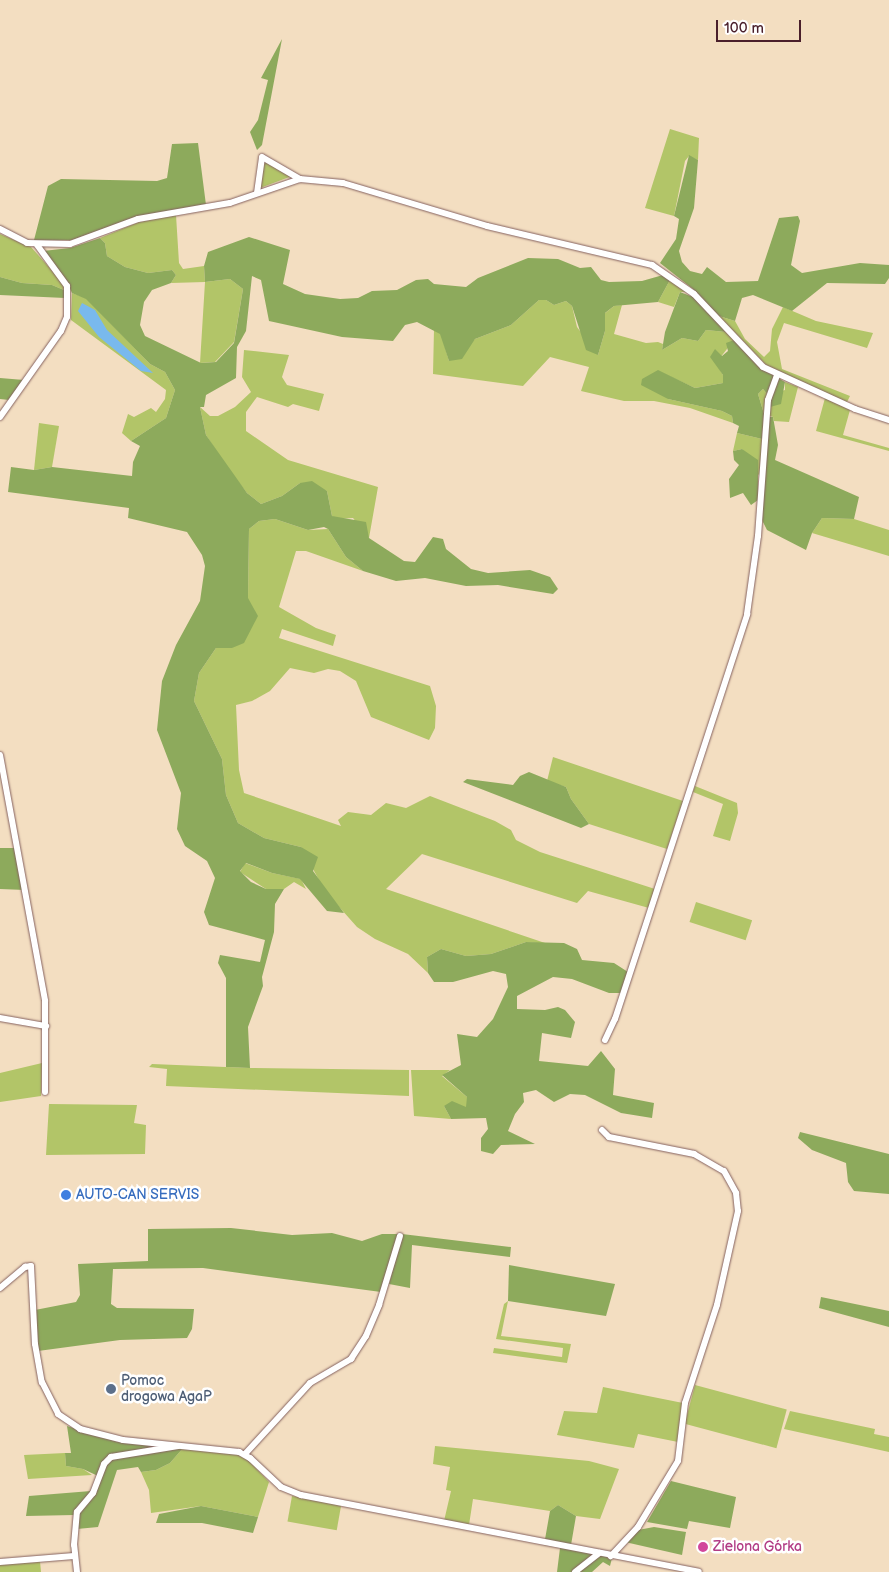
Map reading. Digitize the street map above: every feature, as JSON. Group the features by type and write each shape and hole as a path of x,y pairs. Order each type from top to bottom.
{"street":[{"path":"257,193 262,157 300,179"},
{"path":"0,229 19,240 37,245 80,242 138,219 222,204 300,179 343,183 494,228 652,265 680,282 751,357 777,375 889,420"},
{"path":"0,417 61,331 67,317 65,282 37,245"},
{"path":"605,1040 615,1020 746,614 758,536 768,400 777,375"},
{"path":"0,755 34,930 46,1026 45,1092"},
{"path":"0,1018 46,1026"},
{"path":"602,1130 609,1137 694,1154 718,1167 732,1180 738,1211 717,1305 686,1403 678,1461 638,1527 611,1556"},
{"path":"245,1454 310,1383 351,1359 366,1336 379,1305 400,1236"},
{"path":"0,1288 25,1267 31,1266 35,1344 40,1371 48,1396 64,1420 102,1436 245,1454 281,1487 301,1495 699,1572"},
{"path":"77,1572 74,1556 77,1512 93,1492 104,1464 111,1457 184,1445"},
{"path":"575,1572 600,1553"},
{"path":"0,1562 74,1556"}],"green space":[{"path":"282,39 262,145 257,150 250,132 258,120 268,80 261,78"},
{"path":"670,129 699,138 698,160 689,156 685,161 674,216 645,208"},
{"path":"198,143 206,205 139,217 72,240 34,240 48,186 61,179 157,181 167,178 172,144"},
{"path":"689,155 698,160 694,208 679,251 682,262 690,271 702,274 707,267 726,282 758,281 779,218 798,216 800,221 791,265 802,273 860,263 889,265 889,278 885,284 827,283 792,311 753,295 742,298 735,321 719,316 693,289 660,263 676,239 679,219 674,216"},
{"path":"264,161 292,176 260,188"},
{"path":"176,215 179,263 183,269 204,266 205,282 171,283 176,275 172,270 148,273 125,267 107,256 105,243 100,238 139,222"},
{"path":"0,234 31,247 63,283 64,290 52,285 22,283 0,277"},
{"path":"249,237 290,250 283,284 305,294 340,299 358,298 372,291 397,290 416,280 428,279 434,284 466,287 478,278 528,258 558,259 580,268 591,267 601,280 609,282 642,281 663,275 671,278 658,302 614,306 605,313 605,331 598,355 586,350 572,306 566,301 554,305 546,300 539,300 511,325 475,339 462,359 449,361 440,334 417,322 405,325 393,341 342,337 269,321 261,280 252,276 246,331 237,347 236,378 206,395 204,407 200,407 206,435 247,493 261,504 282,496 300,483 312,481 327,491 332,516 366,522 369,538 404,561 415,562 433,537 443,539 446,549 471,569 488,573 530,570 550,577 558,589 553,594 498,585 466,586 425,578 396,581 363,571 346,557 328,529 324,527 308,530 275,519 259,521 249,529 248,598 258,616 244,643 232,648 216,648 199,673 194,701 222,759 226,795 238,823 264,838 301,847 318,857 313,871 344,913 327,911 300,879 272,873 246,863 240,871 251,882 266,889 284,889 275,904 274,932 262,977 263,986 248,1027 250,1068 226,1067 226,978 218,963 220,955 260,962 265,940 209,925 204,912 215,878 207,861 185,846 177,829 181,793 157,730 162,681 176,645 200,601 205,566 202,555 187,532 128,518 129,508 8,492 11,467 34,470 52,467 132,476 133,462 140,446 131,441 166,418 175,390 165,372 150,364 86,299 72,293 65,278 43,251 70,248 100,238 105,243 107,256 125,267 148,273 172,270 176,275 171,283 152,290 144,302 140,325 145,336 201,363 216,362 234,343 243,289 230,279 205,282 204,266 208,252"},
{"path":"0,277 22,283 52,285 64,290 65,298 0,295"},
{"path":"671,278 687,292 680,292 674,307 658,302"},
{"path":"230,279 243,289 234,342 215,362 200,363 205,282"},
{"path":"680,292 693,297 726,332 706,330 698,341 682,338 662,350 665,332"},
{"path":"72,293 86,298 150,364 165,372 175,390 166,418 131,441 122,433 128,414 134,417 151,408 156,412 165,399 166,390 71,320"},
{"path":"539,300 546,300 554,305 566,301 572,306 577,327 598,355 605,331 604,314 614,306 622,305 614,334 646,343 658,342 663,344 662,350 682,338 698,341 706,330 726,332 734,340 716,363 723,375 723,383 695,388 658,371 668,399 722,411 732,416 733,423 690,408 654,401 624,401 581,391 589,367 550,357 523,386 433,374 434,329 441,334 449,361 475,339 511,325"},
{"path":"783,307 816,321 873,333 867,348 784,323 777,342 782,369 850,396 847,402 769,368 719,316 735,321 745,339 764,357 770,351 772,329"},
{"path":"734,340 759,367 785,382 781,404 770,407 768,395 763,389 758,394 764,414 762,439 737,433 739,426 733,423 732,416 722,411 668,399 641,385 642,379 658,370 695,388 723,383 723,375 710,357 715,349 722,356 728,351 726,343"},
{"path":"244,350 289,355 282,377 287,385 324,394 319,411 293,404 288,407 257,397 246,412 246,431 288,460 378,487 369,538 353,518 336,519 332,516 327,491 300,483 282,496 261,504 247,493 226,466 206,435 200,407 210,416 218,416 235,407 251,392 242,377"},
{"path":"0,378 24,380 9,400 0,399"},
{"path":"785,382 798,387 789,422 774,421 773,417 764,414 758,394 763,389 768,395 785,390"},
{"path":"825,398 850,410 843,435 889,448 889,451 816,431"},
{"path":"768,417 773,417 778,445 775,460 859,497 854,519 822,518 812,533 806,550 767,530 762,520"},
{"path":"39,423 59,426 52,467 34,470"},
{"path":"737,433 762,439 760,477 742,449 733,451"},
{"path":"742,449 758,460 758,500 751,505 743,493 730,498 729,479 739,465 734,460 733,451"},
{"path":"822,518 854,519 889,530 889,556 812,533"},
{"path":"275,519 308,530 328,529 346,557 363,571 306,551 296,551 279,607 316,628 336,635 333,646 282,629 279,638 430,686 436,706 435,728 429,740 371,717 356,681 340,671 328,669 314,673 290,668 270,691 252,701 236,705 239,770 244,793 341,826 338,820 348,812 371,815 386,803 406,808 430,796 495,821 511,830 516,840 540,852 655,889 649,908 588,891 577,903 422,854 386,889 548,944 526,942 491,954 466,956 441,949 427,957 428,973 408,954 375,939 357,927 325,891 301,847 264,838 238,823 226,795 222,759 194,701 199,673 216,648 232,648 248,598 249,529 259,521"},
{"path":"553,757 683,801 667,849 589,824 571,799 566,787 547,781"},
{"path":"529,772 566,787 571,799 589,824 581,828 463,782 467,779 513,785 520,776"},
{"path":"695,786 737,803 738,813 730,841 713,836 723,804 693,792"},
{"path":"0,848 15,848 25,890 0,889"},
{"path":"245,863 272,873 301,879 306,889 294,882 284,889 266,889 240,872"},
{"path":"696,902 752,920 746,940 690,922"},
{"path":"526,942 564,943 577,949 582,960 614,963 628,972 621,993 609,993 572,979 553,977 517,996 517,1009 545,1010 558,1007 565,1010 575,1022 571,1038 542,1033 539,1061 588,1066 601,1051 615,1069 613,1095 654,1103 652,1118 621,1113 585,1095 570,1094 554,1102 536,1090 523,1093 524,1102 515,1114 508,1131 535,1144 501,1145 493,1154 481,1151 481,1138 488,1129 486,1118 451,1119 444,1106 452,1101 466,1107 467,1097 442,1075 461,1065 457,1034 477,1037 493,1019 508,987 506,974 493,971 453,982 434,982 428,973 427,957 441,949 466,956 491,954"},
{"path":"42,1063 41,1096 0,1102 0,1073"},
{"path":"152,1064 250,1068 409,1070 409,1096 166,1086 167,1069 149,1067"},
{"path":"411,1070 450,1070 442,1076 467,1097 467,1108 444,1106 451,1119 414,1116"},
{"path":"49,1104 137,1105 134,1123 146,1125 145,1154 46,1155"},
{"path":"800,1132 889,1154 889,1194 854,1191 848,1182 846,1163 812,1150 798,1138"},
{"path":"231,1228 292,1235 332,1233 362,1241 382,1234 399,1234 381,1292 203,1268 113,1269 111,1304 117,1308 194,1309 192,1329 187,1338 120,1340 38,1351 35,1310 76,1302 80,1295 78,1264 148,1261 148,1229"},
{"path":"402,1234 511,1247 510,1257 412,1245 410,1288 389,1284"},
{"path":"509,1265 615,1284 606,1316 508,1301"},
{"path":"821,1297 889,1311 889,1327 819,1308"},
{"path":"508,1301 501,1336 571,1344 567,1363 493,1353 494,1348 562,1357 563,1348 496,1339 504,1304"},
{"path":"695,1385 787,1410 776,1448 685,1424"},
{"path":"603,1387 683,1403 678,1442 638,1434 634,1448 557,1435 564,1411 597,1413"},
{"path":"790,1411 875,1429 874,1434 889,1437 889,1452 784,1429"},
{"path":"67,1426 118,1442 184,1447 170,1463 156,1470 141,1472 138,1467 117,1470 98,1527 77,1529 79,1514 98,1476 83,1469 66,1466 65,1453 71,1453"},
{"path":"435,1446 589,1461 619,1469 600,1519 576,1516 558,1505 550,1511 473,1499 469,1525 444,1521 451,1491 446,1490 450,1467 433,1464"},
{"path":"184,1447 242,1455 249,1461 269,1482 258,1517 201,1506 151,1513 149,1490 141,1472 156,1470 170,1463"},
{"path":"65,1453 66,1466 83,1469 92,1475 28,1479 24,1455"},
{"path":"671,1481 736,1497 730,1528 689,1521 687,1529 647,1522"},
{"path":"91,1491 74,1515 26,1516 29,1496"},
{"path":"292,1496 341,1505 337,1530 287,1522"},
{"path":"558,1505 576,1516 571,1545 594,1555 572,1572 557,1572 560,1548 544,1545 550,1511"},
{"path":"201,1506 258,1517 253,1533 202,1523 156,1523 159,1514"},
{"path":"654,1527 686,1532 682,1555 625,1542 638,1530"},
{"path":"600,1555 612,1558 610,1566 603,1562 592,1572 578,1572"},
{"path":"40,1561 41,1572 0,1572 0,1564"}],"water":[{"path":"82,303 95,310 107,330 153,373 141,371 99,337 78,311"}],"place":[{"name":"AUTO-CAN SERVIS","path":"66,1195"},
{"name":"Pomoc drogowa AgaP","path":"111,1389"},
{"name":"Zielona Górka","path":"703,1547"}]}
